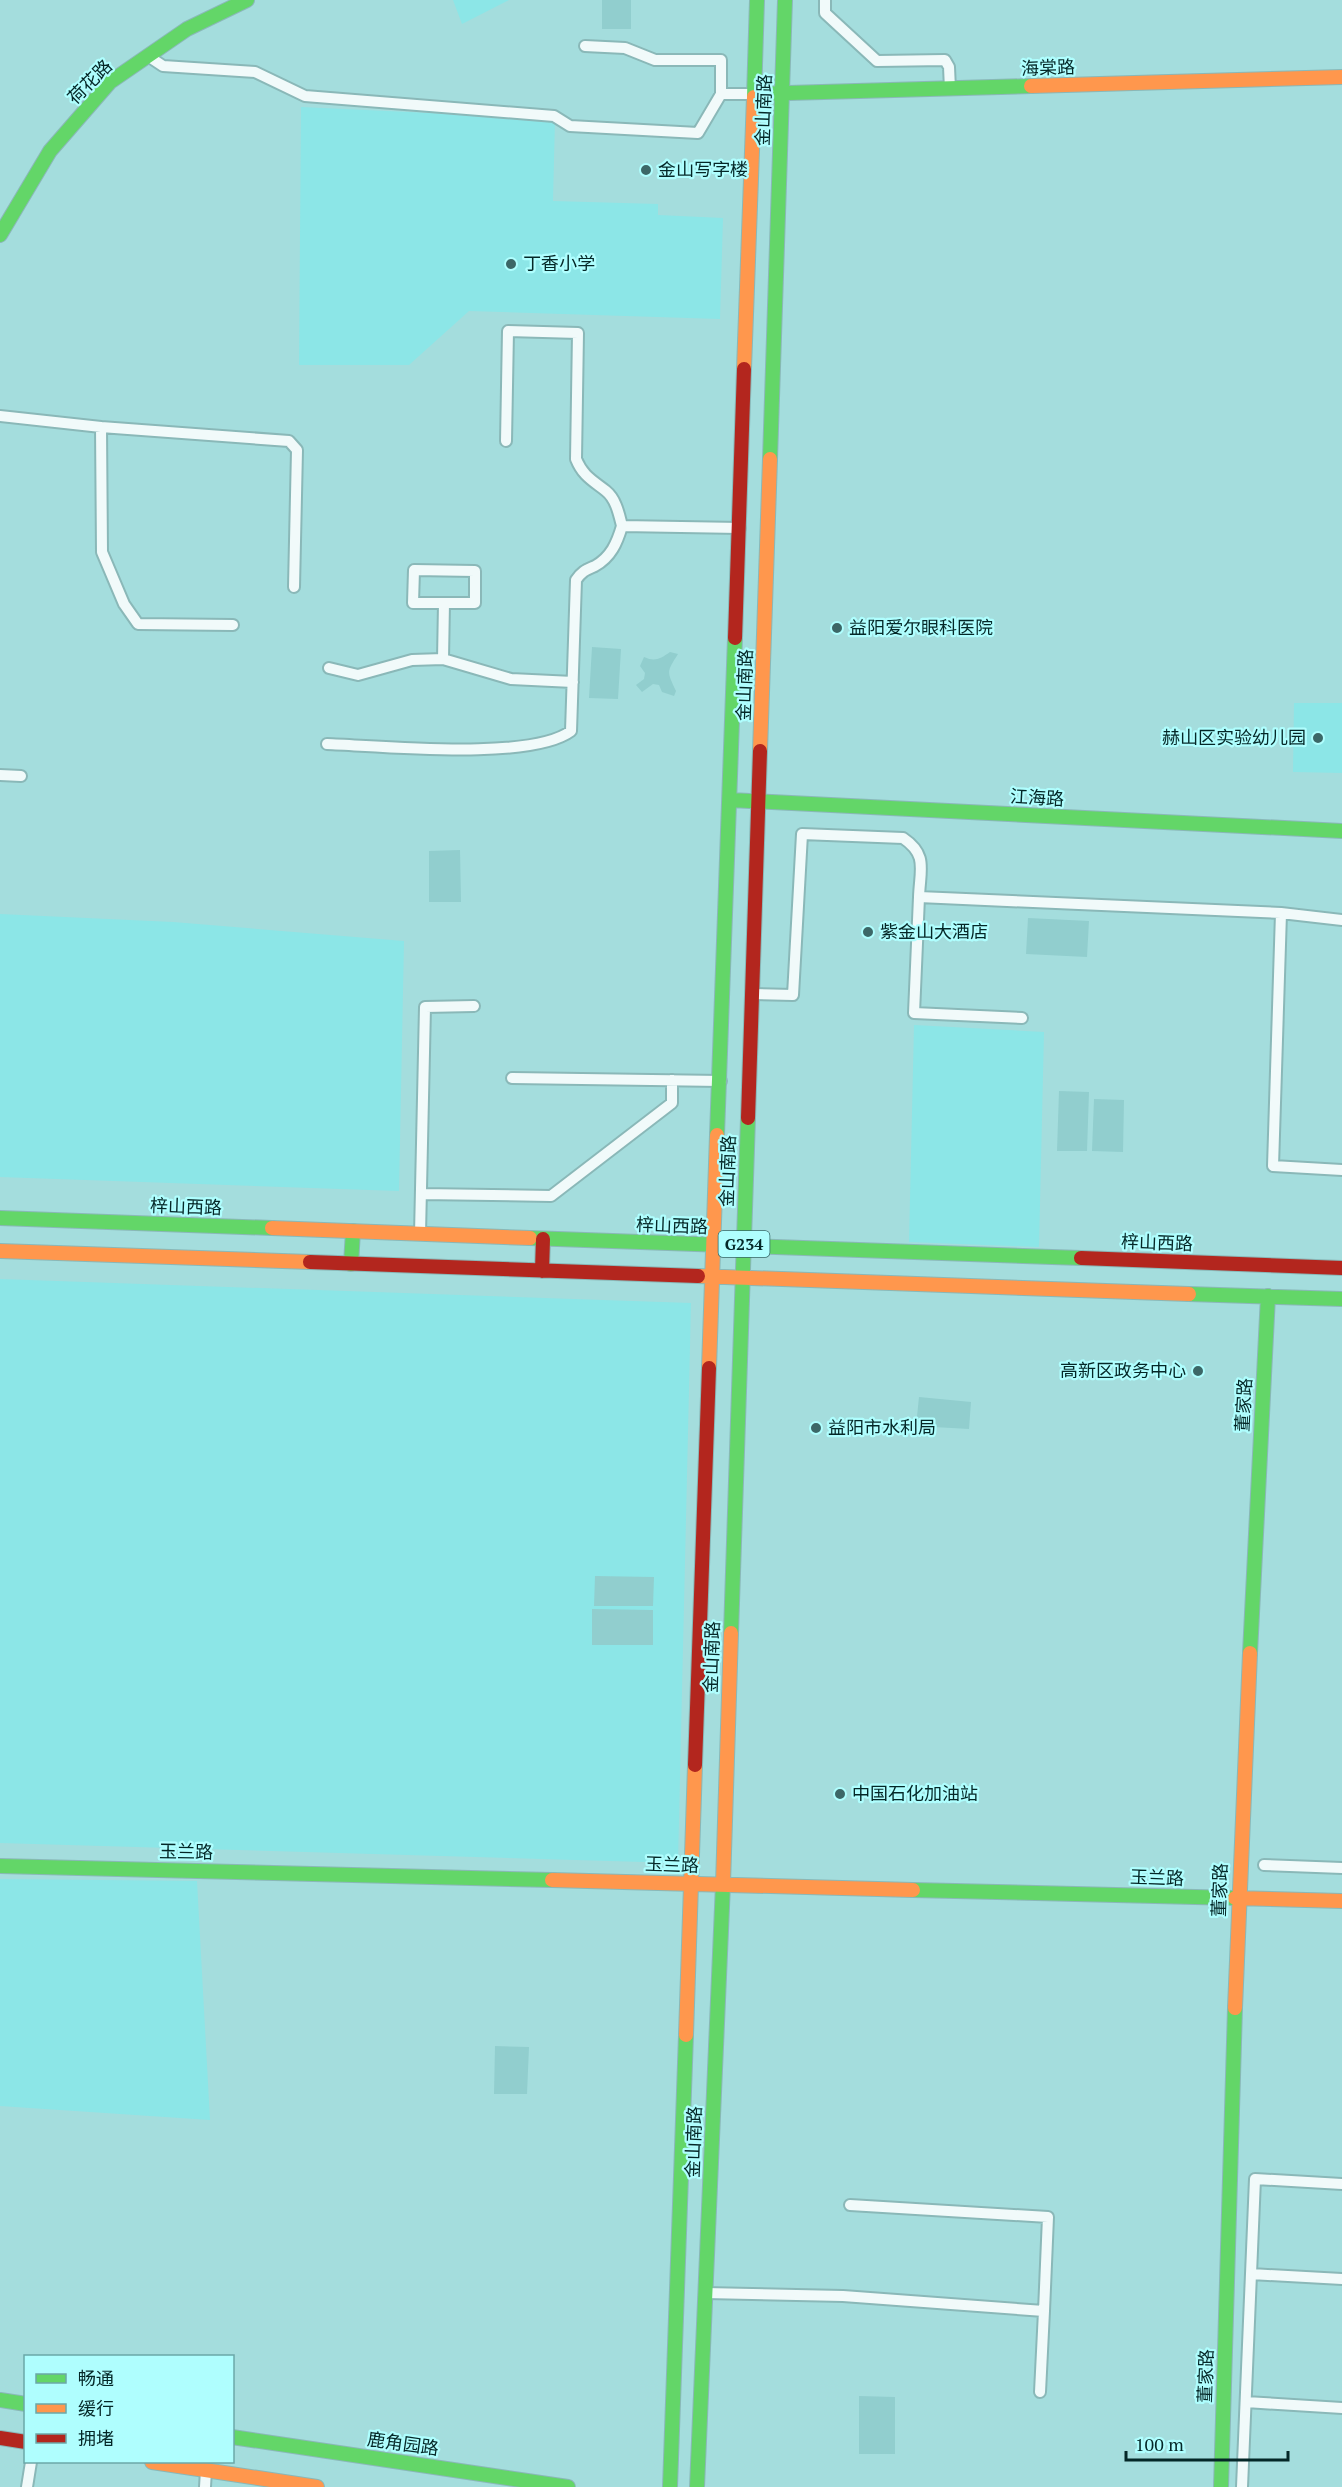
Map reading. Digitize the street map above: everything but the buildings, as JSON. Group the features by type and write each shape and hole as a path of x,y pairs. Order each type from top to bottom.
{"main road":[{"name":"荷花路","path":"0,235 50,151 110,82 187,29 247,0"},
{"name":"金山南路","path":"697,2487 705,2293 702,2036 693,1884 757,0"},
{"name":"金山南路","path":"670,2487 675,2370 702,2036 723,1884 785,0"},
{"name":"海棠路","path":"755,94 783,95 1342,76"},
{"name":"江海路","path":"731,800 1342,831"},
{"name":"梓山西路","path":"0,1218 1342,1268"},
{"path":"351,1264 353,1232"},
{"path":"542,1271 543,1239"},
{"path":"0,1251 1342,1299"},
{"name":"董家路","path":"1221,2487 1238,1898 1268,1296"},
{"name":"玉兰路","path":"0,1866 1342,1901"},
{"path":"675,2370 702,2372"},
{"path":"0,2400 24,2404"},
{"name":"鹿角园路","path":"234,2437 568,2487"},
{"path":"0,2438 24,2442"},
{"path":"161,2463 317,2487"}],"street":[{"path":"825,0 825,13 877,61 945,60 949,67 950,89"},
{"path":"148,56 164,66 255,72 305,96 554,116 570,126 698,133 721,94 721,60 655,60 625,48 585,46"},
{"path":"721,94 755,94"},
{"path":"327,744 508,749 537,746 560,739 571,731 576,580 582,570 606,558 617,544 622,526 618,508 607,492 582,474 576,459 578,333 508,331 506,441"},
{"path":"0,416 101,427 289,441 297,450 294,587"},
{"path":"101,427 102,552 124,604 138,624 233,625"},
{"path":"622,526 740,528"},
{"path":"414,570 475,571 475,603 444,603 413,603 414,570"},
{"path":"444,603 444,659"},
{"path":"328,668 358,675 412,660 444,659 527,681 573,682"},
{"path":"0,775 21,776"},
{"path":"752,994 793,995 802,834 903,838 916,847 921,857 914,1013 1022,1018"},
{"path":"919,897 1281,913 1342,921"},
{"path":"1281,913 1274,1166 1342,1170"},
{"path":"420,1234 425,1007 474,1006"},
{"path":"512,1078 721,1081"},
{"path":"421,1194 551,1196 672,1103 672,1080"},
{"path":"1264,1865 1342,1868"},
{"path":"1242,2487 1255,2180 1342,2184"},
{"path":"850,2205 1048,2217 1040,2392"},
{"path":"1251,2274 1342,2279"},
{"path":"705,2293 843,2296 1044,2311"},
{"path":"1246,2402 1342,2408"},
{"path":"27,2487 31,2463"},
{"path":"199,2467 205,2487"}],"shaded area":[{"path":"453,0 509,0 462,24"},
{"path":"602,0 631,0 631,29 602,29"},
{"name":"丁香小学","path":"301,107 555,119 553,201 658,204 658,215 723,218 720,319 469,311 409,365 299,365"},
{"path":"592,647 621,649 618,699 589,698"},
{"path":"670,652 678,654 669,672 676,691 674,696 662,692 659,685 653,684 642,692 636,685 644,679 645,673 640,666 644,657 657,659"},
{"name":"赫山区实验幼儿园","path":"1294,703 1342,703 1342,773 1293,772"},
{"path":"460,850 461,902 429,902 429,851"},
{"path":"0,914 173,922 404,941 399,1191 0,1177"},
{"path":"1028,918 1089,921 1087,957 1026,954"},
{"path":"914,1025 1044,1032 1039,1247 909,1242"},
{"path":"1059,1091 1089,1092 1087,1151 1057,1151"},
{"path":"1094,1099 1124,1100 1123,1152 1092,1151"},
{"path":"0,1279 691,1303 678,1863 0,1843"},
{"path":"919,1397 971,1402 969,1429 916,1426"},
{"path":"595,1576 654,1577 653,1606 594,1606"},
{"path":"592,1609 653,1610 653,1645 592,1645"},
{"path":"0,1879 197,1881 210,2120 0,2106"},
{"path":"495,2046 529,2047 527,2094 494,2094"},
{"path":"859,2396 895,2397 895,2454 859,2454"}],"traffic: fast":[{"path":"0,235 50,151 110,82 187,29 247,0"},
{"path":"754,97 757,0"},
{"path":"770,459 785,0"},
{"path":"755,94 1031,86"},
{"path":"717,1135 735,638"},
{"path":"731,800 1342,831"},
{"path":"731,1633 748,1118"},
{"path":"0,1218 272,1228"},
{"path":"351,1264 353,1231"},
{"path":"530,1238 1081,1258"},
{"path":"1189,1294 1342,1299"},
{"path":"1250,1653 1268,1296"},
{"path":"0,1866 552,1880"},
{"path":"697,2487 723,1884"},
{"path":"913,1890 1235,1898"},
{"path":"1221,2487 1235,2008"},
{"path":"670,2487 686,2035"},
{"path":"0,2400 24,2404"},
{"path":"234,2437 568,2487"}],"traffic: slow":[{"path":"1031,86 1342,77"},
{"path":"744,369 754,97"},
{"path":"760,751 770,459"},
{"path":"709,1368 717,1135"},
{"path":"272,1228 530,1238"},
{"path":"0,1251 310,1262"},
{"path":"698,1276 1189,1294"},
{"path":"723,1884 731,1633"},
{"path":"1235,2008 1250,1653"},
{"path":"686,2035 695,1765"},
{"path":"552,1880 913,1890"},
{"path":"1235,1898 1342,1901"},
{"path":"159,2463 317,2487"}],"traffic: jam":[{"path":"735,638 744,369"},
{"path":"748,1118 760,751"},
{"path":"542,1271 543,1239"},
{"path":"1081,1258 1342,1268"},
{"path":"310,1262 698,1276"},
{"path":"695,1765 709,1368"},
{"path":"0,2438 24,2442"}],"place":[{"name":"金山写字楼","path":"646,170"},
{"name":"丁香小学","path":"511,264"},
{"name":"益阳爱尔眼科医院","path":"837,628"},
{"name":"赫山区实验幼儿园","path":"1318,738"},
{"name":"紫金山大酒店","path":"868,932"},
{"name":"高新区政务中心","path":"1198,1371"},
{"name":"益阳市水利局","path":"816,1428"},
{"name":"中国石化加油站","path":"840,1794"}]}
